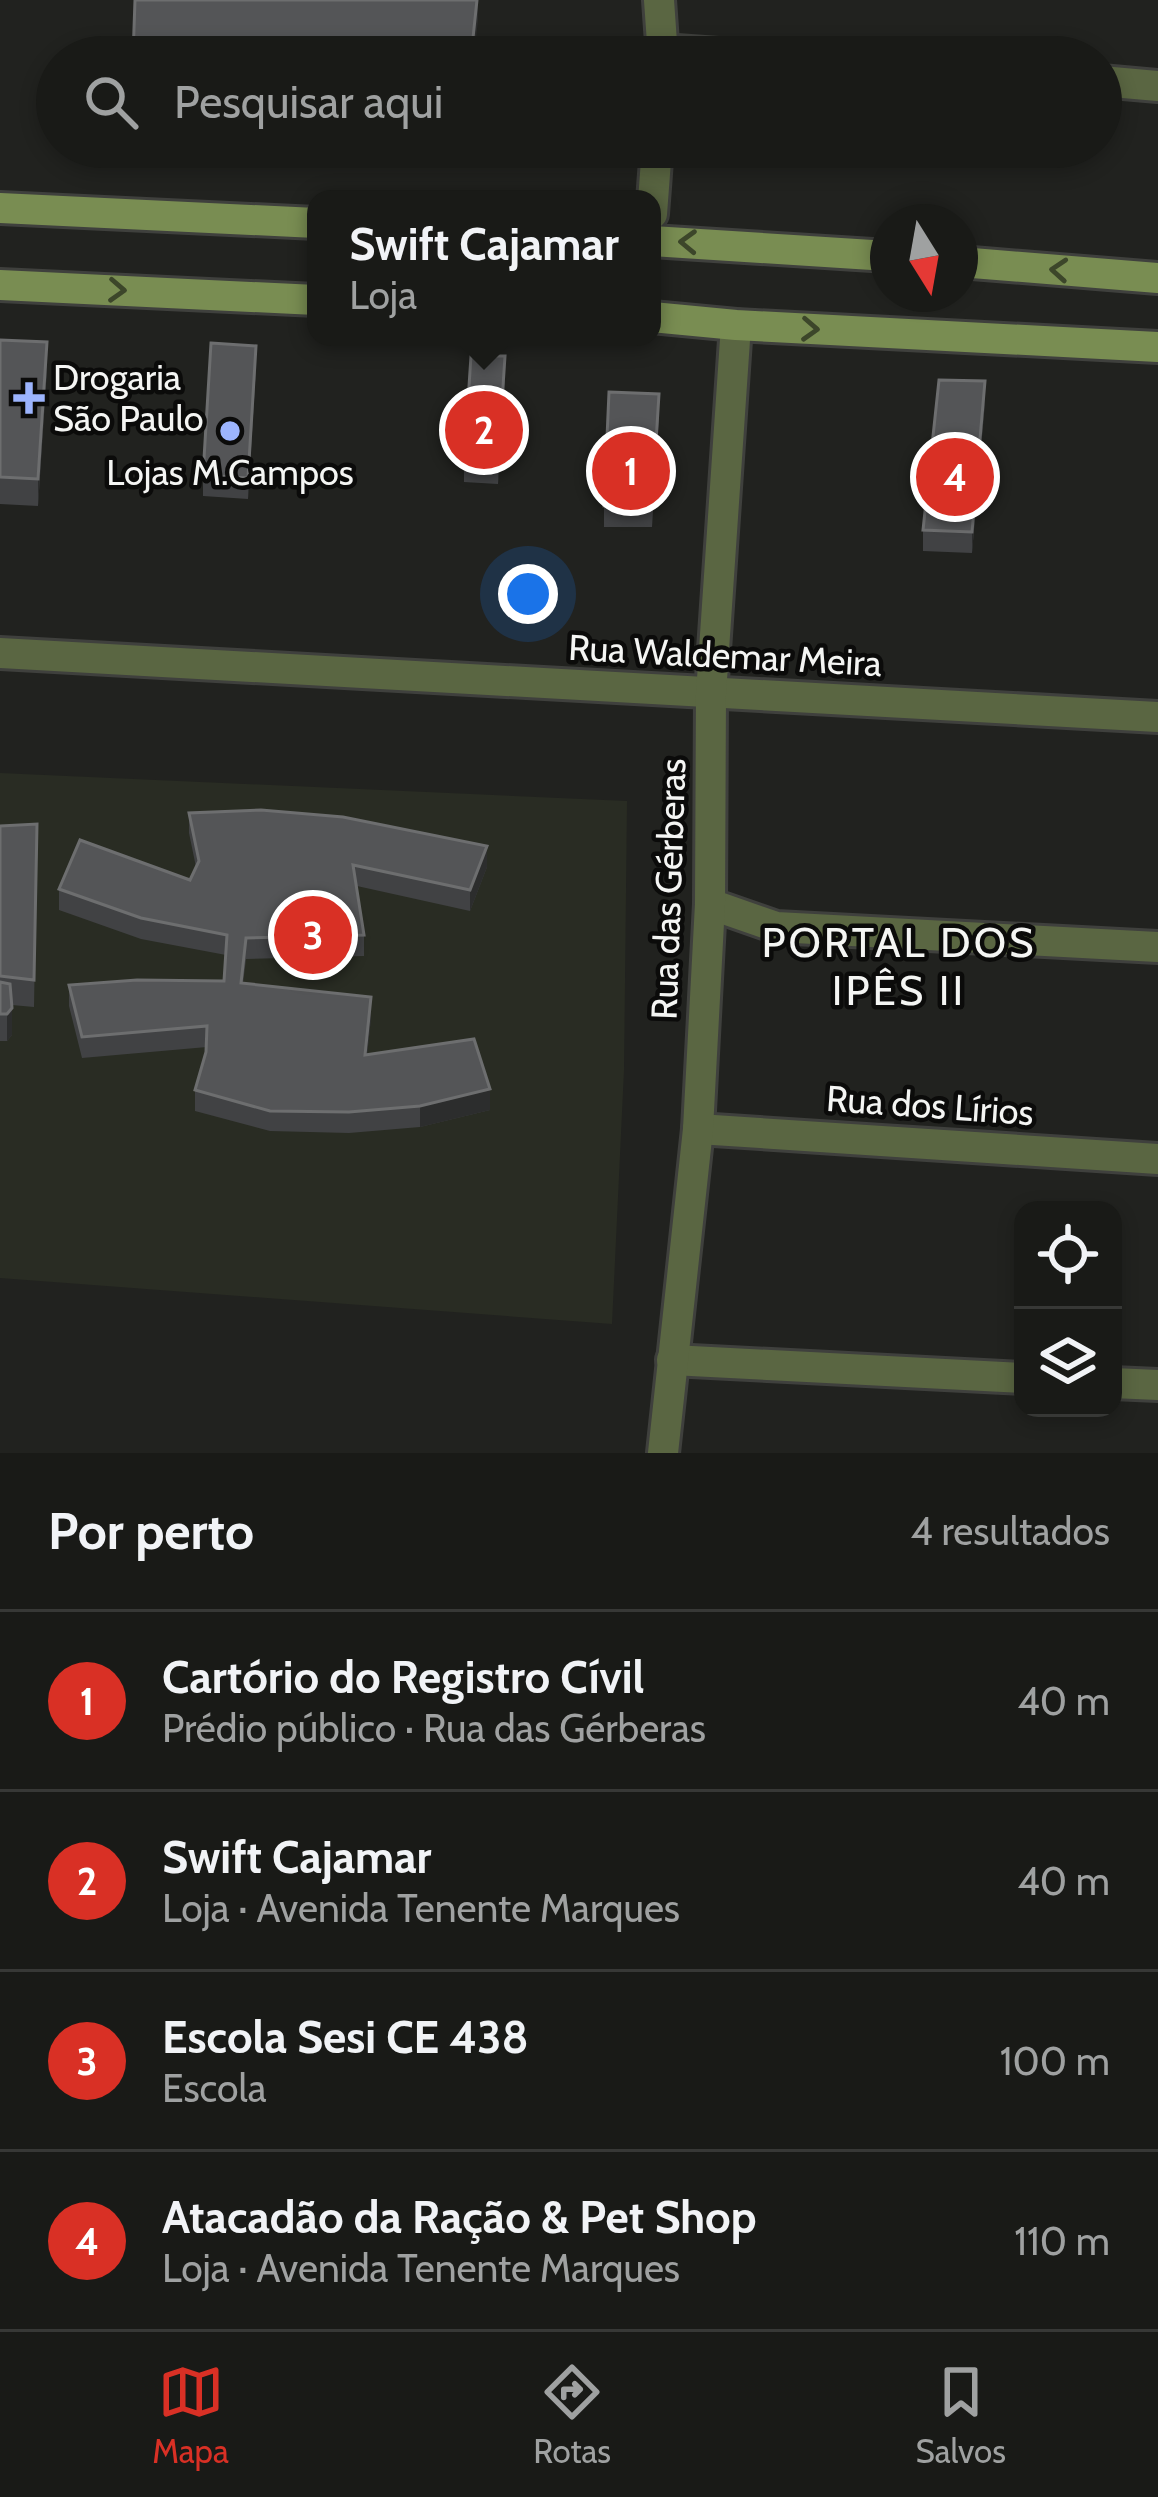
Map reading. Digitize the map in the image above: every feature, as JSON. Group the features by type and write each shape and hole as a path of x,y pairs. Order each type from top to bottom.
{"main road":[{"path":"0,208 307,223"},
{"path":"661,242 870,255"},
{"path":"978,263 1158,278"},
{"path":"0,285 307,300"},
{"path":"661,318 1158,347"}],"street":[{"path":"659,0 662,36"},
{"path":"1122,83 1158,86"},
{"name":"Rua das Gérberas","path":"664,1453 698,1129 710,904 711,694 736,325"},
{"name":"Rua Waldemar Meira","path":"0,653 1158,717"},
{"path":"710,904 776,927 1158,947"},
{"name":"Rua dos Lírios","path":"698,1129 1158,1159"},
{"path":"672,1360 1014,1378"},
{"path":"1122,1383 1158,1385"}],"shaded area":[{"path":"0,773 627,801 624,1070 612,1324 0,1278"}],"building":[{"path":"135,0 477,0 473,36 134,36"},
{"path":"0,340 47,342 38,479 0,477"},
{"name":"Lojas M.Campos","path":"211,343 256,346 248,478 203,475"},
{"path":"471,356 505,356 498,463 464,462"},
{"path":"939,380 985,381 972,532 923,530"},
{"path":"609,392 659,394 652,506 604,506"},
{"path":"261,810 343,817 487,846 470,890 353,865 364,935 246,938 241,983 371,997 365,1055 474,1039 490,1089 420,1106 349,1112 270,1111 195,1090 206,1052 207,1026 82,1037 69,985 224,981 227,935 141,918 59,889 80,840 190,880 199,861 189,813"},
{"path":"37,824 34,980 0,976 0,826"},
{"path":"0,982 10,984 12,1008 7,1014 0,1014"}],"place":[{"name":"Drogaria São Paulo","path":"29,398"},
{"name":"Swift Cajamar","path":"484,430"},
{"name":"Lojas M.Campos","path":"230,431"},
{"name":"Cartório do Registro Cívil","path":"631,471"},
{"name":"Atacadão da Ração & Pet Shop","path":"955,477"},
{"name":"Escola Sesi CE 438","path":"313,935"}],"district":[{"name":"PORTAL DOS IPÊS II","path":"899,966"}]}
